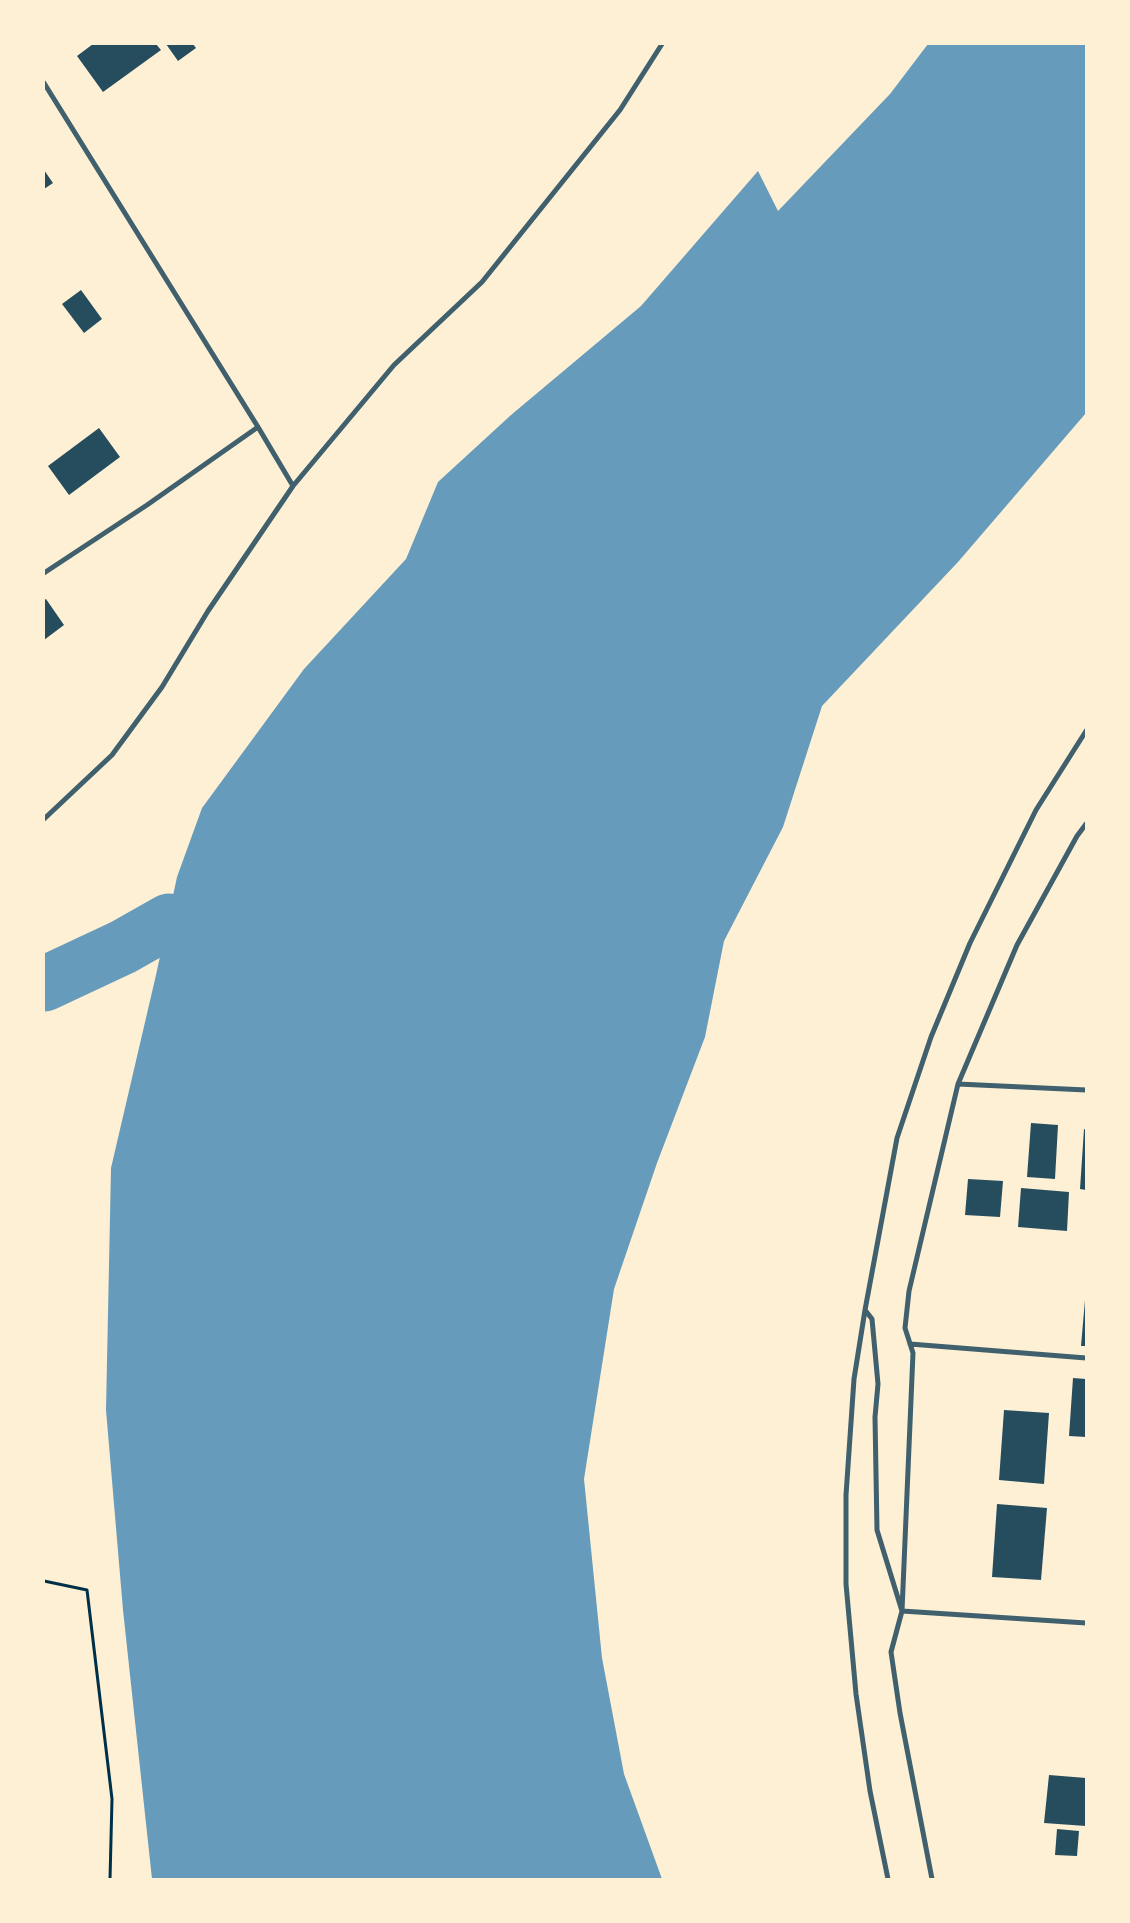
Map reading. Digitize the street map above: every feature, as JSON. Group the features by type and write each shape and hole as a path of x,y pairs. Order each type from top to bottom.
{"street":[{"path":"44,820 112,755 162,687 208,611 293,486 394,365 482,282 620,110 662,44"},
{"path":"44,83 293,486"},
{"path":"44,573 147,505 258,427"},
{"path":"888,1879 870,1791 856,1694 846,1584 846,1485 854,1379 865,1310 897,1138 931,1037 970,943 1036,810 1086,731"},
{"path":"932,1879 900,1713 891,1652 902,1611 913,1354 905,1328 909,1291 958,1084 1017,945 1077,836 1086,825"},
{"path":"958,1084 1086,1090"},
{"path":"865,1310 872,1319 878,1384 875,1417 877,1530 902,1611"},
{"path":"910,1344 1086,1358"},
{"path":"902,1611 1086,1623"}],"path":[{"path":"44,1580 87,1590 112,1800 110,1879"}],"water":[{"path":"928,44 1086,44 1086,413 958,562 822,706 783,827 724,941 705,1037 657,1163 614,1289 584,1479 602,1658 624,1774 662,1879 152,1879 123,1610 106,1410 111,1168 177,877 202,808 304,669 406,559 438,482 511,415 641,306 758,171 778,211 890,94"}],"building":[{"path":"93,44 156,44 161,50 103,92 77,56"},
{"path":"166,44 193,44 196,48 178,61"},
{"path":"44,170 53,183 44,189"},
{"path":"81,290 102,319 84,333 62,304"},
{"path":"99,428 120,457 69,495 48,466"},
{"path":"46,599 64,625 44,640 44,600"},
{"path":"1031,1123 1058,1125 1055,1179 1027,1177"},
{"path":"1084,1129 1086,1130 1086,1190 1080,1189"},
{"path":"968,1179 1003,1181 1000,1217 965,1215"},
{"path":"1021,1188 1069,1192 1067,1231 1018,1227"},
{"path":"1085,1300 1086,1346 1081,1346"},
{"path":"1073,1378 1086,1379 1086,1437 1069,1436"},
{"path":"1004,1410 1049,1413 1044,1484 999,1480"},
{"path":"997,1504 1047,1508 1041,1580 992,1577"},
{"path":"1049,1775 1086,1778 1086,1826 1044,1823"},
{"path":"1057,1829 1079,1831 1077,1856 1055,1855"}],"waterway":[{"path":"44,984 123,947 169,921 241,938"}]}
